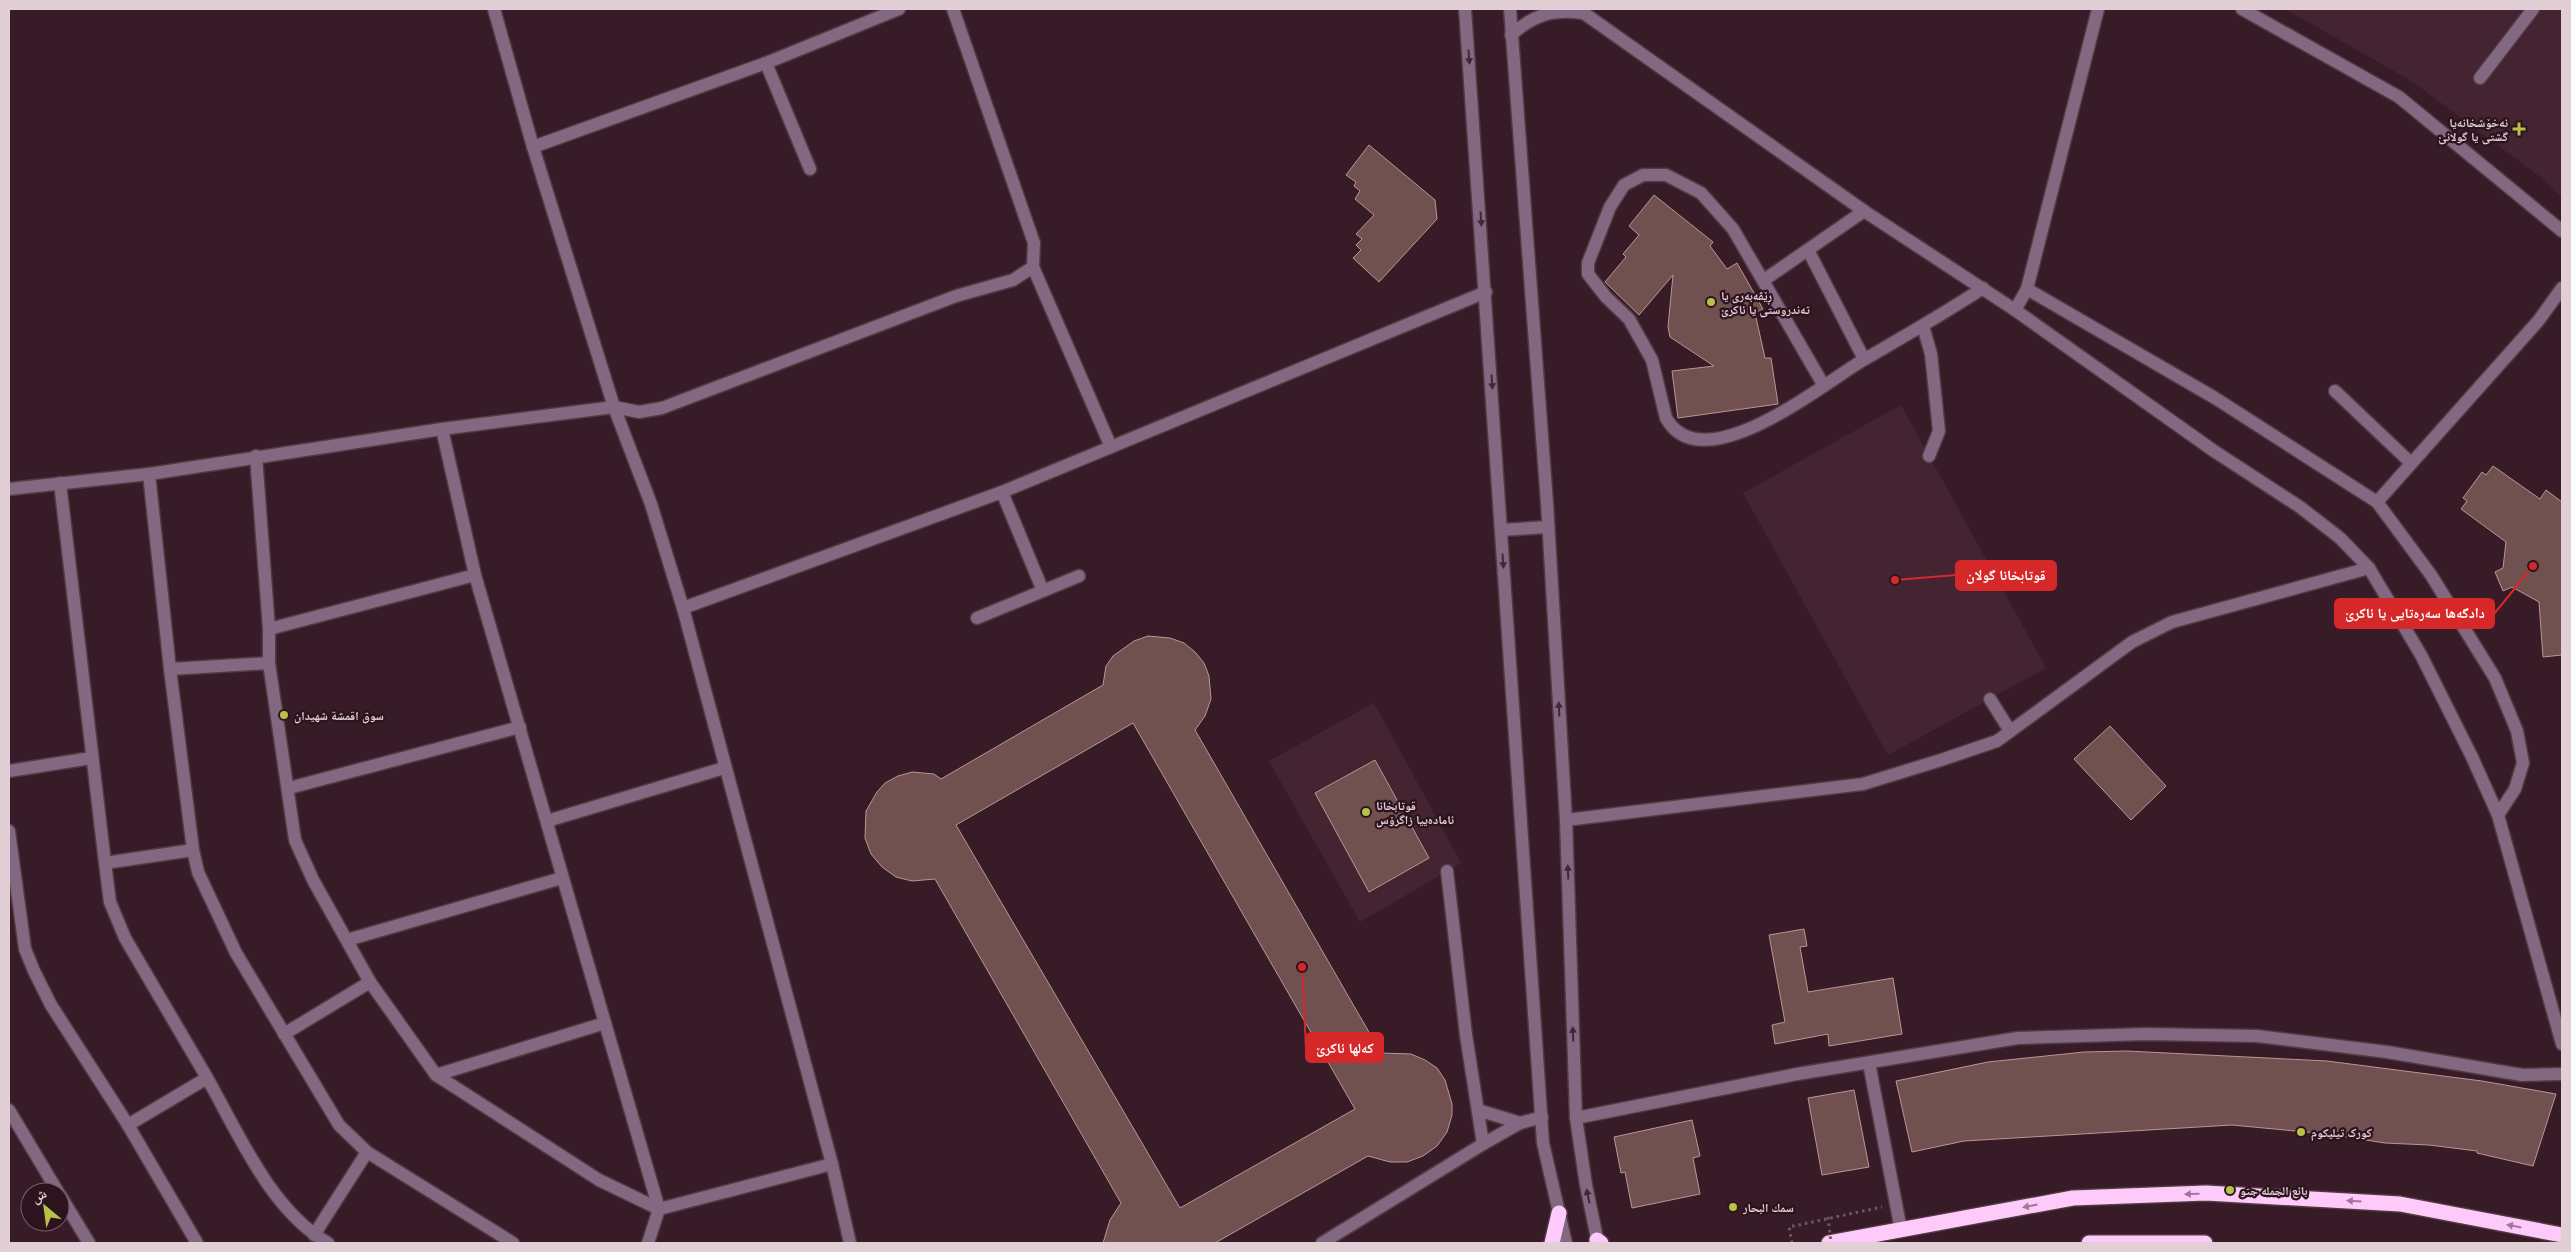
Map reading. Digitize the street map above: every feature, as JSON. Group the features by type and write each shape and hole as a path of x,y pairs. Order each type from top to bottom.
{"highway":[{"path":"1830,1243 2073,1198 2206,1193 2400,1204 2562,1235"},
{"path":"1552,1243 1559,1213"},
{"path":"2090,1243 2205,1243"}],"street":[{"path":"494,9 533,147 614,407 651,504 683,608 724,768 832,1164 850,1243"},
{"path":"533,147 766,63 899,9"},
{"path":"953,9 1034,243 1033,267 1111,447"},
{"path":"1465,9 1544,1143 1566,1243"},
{"path":"1510,9 1548,527 1566,820 1576,1118 1586,1185 1599,1242"},
{"path":"2015,310 2027,289 2098,9"},
{"path":"2242,9 2399,97 2562,231"},
{"path":"2480,78 2533,9"},
{"path":"1511,35 1526,22 1544,14 1580,11 1683,81 1864,211 1983,288 2214,451 2300,507 2340,538 2369,568 2421,655 2498,815 2562,1044"},
{"path":"766,63 810,169"},
{"path":"1824,386 1733,229 1701,192 1666,175 1643,175 1624,184 1610,207 1588,263 1588,274 1592,281 1629,319 1652,360 1666,418 1670,426 1681,434 1706,438 1739,433 1769,421 1824,386 1864,359 1983,288"},
{"path":"1764,280 1864,211"},
{"path":"1808,250 1864,359"},
{"path":"9,489 149,474 256,456 442,429 614,407 639,412 662,408 956,296 1013,280 1033,267"},
{"path":"2376,502 2538,320 2562,288"},
{"path":"2027,289 2216,398 2376,502 2431,575 2495,678 2517,731 2523,763 2515,789 2498,815"},
{"path":"683,608 1002,492 1486,292"},
{"path":"1922,326 1931,354 1939,432 1929,456"},
{"path":"2335,391 2412,463"},
{"path":"442,429 475,575 659,1210 648,1243"},
{"path":"256,456 269,630 269,663 289,788 295,840 313,880 370,982 436,1075 599,1180 659,1210 832,1164"},
{"path":"149,474 170,669 193,850 198,872 236,953 339,1125 366,1152 513,1243"},
{"path":"60,483 91,758 110,902 125,938 247,1150 284,1206 314,1235 328,1243"},
{"path":"1002,492 1043,591"},
{"path":"1501,530 1548,527"},
{"path":"1566,820 1863,784 1997,740 2132,642 2172,622 2369,568"},
{"path":"269,630 475,575"},
{"path":"977,618 1079,576"},
{"path":"170,669 269,663"},
{"path":"1990,698 2010,731"},
{"path":"289,788 520,727"},
{"path":"9,771 91,758"},
{"path":"547,821 724,768"},
{"path":"9,831 25,949 51,1005 128,1125 197,1243"},
{"path":"105,863 193,850"},
{"path":"1448,870 1466,1034 1482,1144"},
{"path":"347,940 562,878"},
{"path":"284,1034 370,982"},
{"path":"436,1075 605,1023"},
{"path":"1576,1118 1797,1074 2018,1038 2175,1035 2257,1036 2387,1052 2522,1075 2562,1074"},
{"path":"1869,1063 1901,1230"},
{"path":"128,1125 207,1078"},
{"path":"9,1110 52,1182"},
{"path":"1478,1110 1520,1123"},
{"path":"1322,1243 1482,1144 1520,1123 1542,1117"},
{"path":"314,1235 366,1152"},
{"path":"70,1211 89,1243"}],"path":[{"path":"1792,1243 1789,1226 1870,1210"},
{"path":"1828,1217 1830,1243"}],"shaded area":[{"name":"نەخۆشخانەیا گشتی یا گولانێ","path":"2285,9 2562,9 2562,197 2539,176 2413,82"},
{"path":"1901,405 2046,668 1888,755 1743,493"},
{"name":"قوتابخانا ئامادەییا زاگرۆس","path":"1374,703 1461,863 1360,922 1269,761"}],"building":[{"path":"1369,145 1435,200 1437,219 1379,282 1353,258 1361,250 1356,245 1362,239 1356,234 1374,215 1355,199 1360,191 1354,186 1356,182 1346,175"},
{"name":"ڕێڤەبەری یا تەندروستی یا ئاکرێ","path":"1654,195 1713,242 1710,246 1727,269 1737,263 1763,309 1755,313 1765,358 1771,358 1778,404 1678,418 1672,371 1714,366 1670,337 1668,327 1673,275 1639,315 1605,282 1626,257 1623,254 1639,235 1629,226"},
{"path":"2493,466 2540,499 2546,490 2562,502 2562,655 2543,657 2539,602 2512,587 2503,591 2495,572 2503,568 2506,542 2461,509 2467,501 2463,498 2482,472 2486,475"},
{"path":"1148,636 1170,638 1184,643 1204,663 1209,676 1211,699 1205,716 1195,730 1381,1053 1411,1054 1437,1068 1445,1080 1452,1104 1452,1115 1447,1132 1437,1146 1423,1156 1407,1162 1390,1162 1368,1156 1215,1243 1103,1243 1110,1220 1121,1203 935,879 912,881 896,877 882,867 871,854 865,838 866,811 877,792 885,783 898,776 912,772 934,774 941,779 1103,685 1106,666 1113,656 1134,641","holes":["1133,723 1355,1109 1180,1208 956,825"]},
{"path":"2110,726 2166,786 2131,820 2074,759"},
{"path":"1375,760 1429,858 1369,892 1315,793"},
{"path":"1804,929 1807,946 1800,947 1808,992 1893,978 1902,1034 1829,1046 1828,1034 1775,1044 1772,1025 1785,1022 1769,935"},
{"path":"2127,1051 2327,1061 2482,1081 2556,1094 2533,1166 2477,1153 2477,1151 2429,1145 2385,1143 2327,1134 2232,1125 1964,1141 1912,1152 1896,1081 1988,1062 2084,1052"},
{"path":"1854,1090 1869,1167 1822,1175 1808,1098"},
{"path":"1692,1120 1700,1156 1693,1158 1700,1194 1632,1208 1625,1172 1621,1173 1614,1137"}],"place":[{"name":"نەخۆشخانەیا گشتی یا گولانێ","path":"2519,129"},
{"name":"ڕێڤەبەری یا تەندروستی یا ئاکرێ","path":"1711,302"},
{"name":"دادگەها سەرەتایی یا ئاکرێ","path":"2533,566"},
{"name":"قوتابخانا گولان","path":"1895,580"},
{"name":"سوق اقمشة شهيدان","path":"284,715"},
{"name":"قوتابخانا ئامادەییا زاگرۆس","path":"1366,812"},
{"name":"کەلها ئاکرێ","path":"1302,967"},
{"name":"کورک تيليكوم","path":"2301,1132"},
{"name":"بائع الجملە جتو","path":"2230,1190"},
{"name":"سمك البحار","path":"1733,1207"}]}
